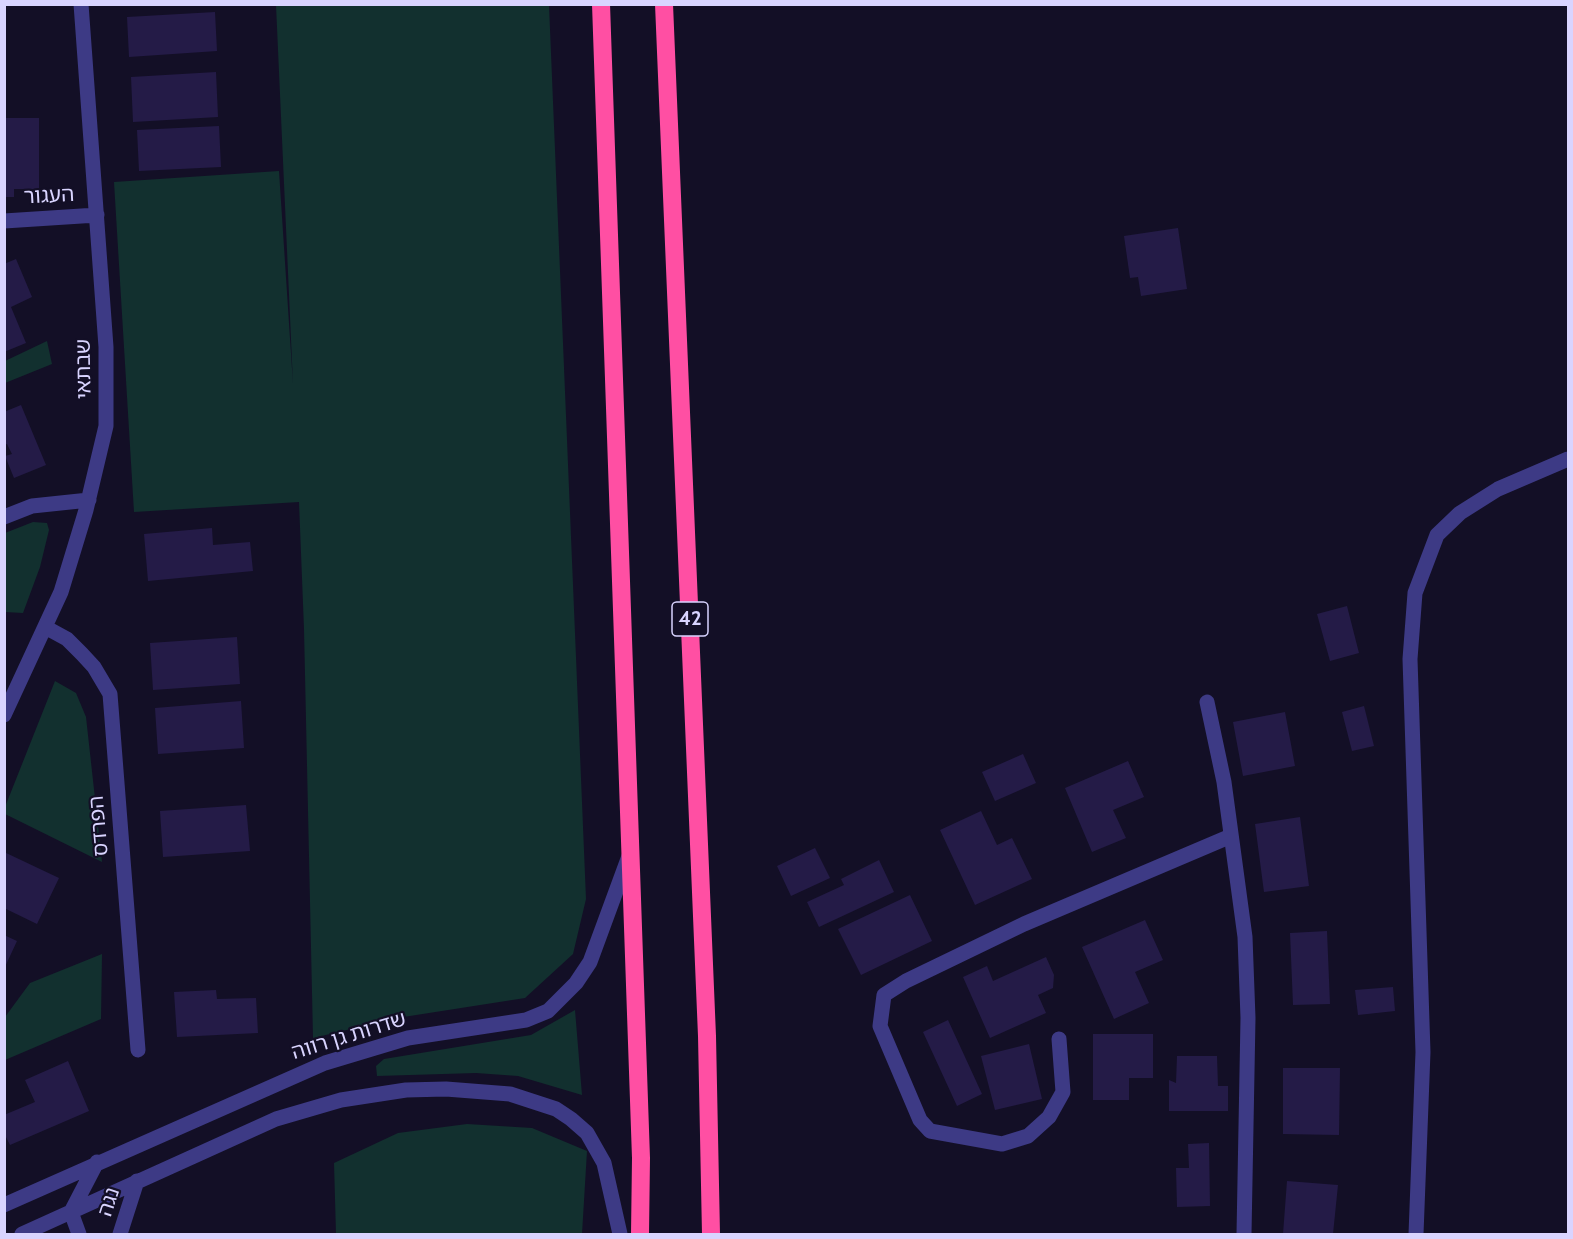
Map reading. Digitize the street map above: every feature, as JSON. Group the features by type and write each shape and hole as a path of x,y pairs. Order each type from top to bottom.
{"highway":[{"path":"601,4 641,1158 640,1234"},
{"name":"42","path":"664,4 707,1036 711,1234"}],"street":[{"name":"שבתאי","path":"4,715 61,592 89,500 106,426 106,347 81,4"},
{"name":"העגור","path":"4,221 97,215"},
{"path":"1416,1234 1423,1052 1410,659 1415,592 1437,535 1460,513 1498,489 1569,459"},
{"path":"4,517 32,506 89,500"},
{"name":"הפרדס","path":"45,627 67,639 82,654 94,667 110,694 138,1050"},
{"path":"1207,702 1224,782 1245,937 1248,1018 1244,1234"},
{"path":"1059,1039 1063,1092 1049,1117 1028,1137 1002,1144 930,1131 921,1120 880,1026 884,995 906,981 1024,924 1231,836"},
{"name":"שדרות גן רווה","path":"4,1205 325,1062 408,1038 526,1020 548,1011 569,991 590,962 631,851"},
{"path":"22,1234 276,1119 306,1109 341,1100 406,1090 480,1089 521,1096 556,1108 587,1133 604,1163 620,1234"},
{"name":"נגה","path":"79,1234 71,1212 97,1162"},
{"name":"נגה","path":"120,1234 137,1182"}],"green space":[{"path":"276,5 549,5 586,899 573,954 525,998 397,1018 313,1038 299,502 134,512 114,182 279,171 293,384"},
{"path":"47,341 52,364 5,383 5,361"},
{"path":"33,522 47,523 49,530 40,567 23,613 5,612 5,533"},
{"path":"55,681 76,693 86,717 102,862 5,814 5,807"},
{"path":"102,954 101,1019 5,1060 5,1017 30,983"},
{"path":"575,1010 582,1095 518,1076 476,1073 377,1076 376,1066 384,1059 531,1035"},
{"path":"467,1124 532,1128 587,1151 582,1234 336,1234 334,1163 398,1133"}],"building":[{"path":"215,12 217,51 129,57 127,17"},
{"path":"216,72 218,117 133,122 131,77"},
{"path":"4,118 39,118 39,189 14,189 14,197 4,197"},
{"path":"219,126 221,167 139,171 137,130"},
{"path":"1178,228 1187,289 1141,296 1138,277 1130,278 1124,236"},
{"path":"16,259 32,297 11,307 26,343 4,352 4,264"},
{"path":"21,405 46,465 14,478 5,456 12,454 7,444 4,445 4,412"},
{"path":"212,528 213,545 250,542 253,571 148,581 144,534"},
{"path":"1347,606 1359,653 1330,661 1317,614"},
{"path":"237,637 240,684 153,690 150,643"},
{"path":"241,701 244,748 158,754 155,708"},
{"path":"1364,706 1374,746 1352,751 1342,712"},
{"path":"1285,712 1295,766 1243,776 1233,722"},
{"path":"1023,754 1036,783 995,801 982,772"},
{"path":"1128,761 1144,797 1113,810 1126,838 1092,852 1065,788"},
{"path":"246,805 250,851 163,857 160,811"},
{"path":"981,811 997,845 1012,838 1032,879 975,905 940,830"},
{"path":"1300,817 1309,886 1264,892 1255,824"},
{"path":"815,848 830,878 791,896 777,866"},
{"path":"4,852 59,878 37,924 4,908"},
{"path":"879,860 894,892 819,927 807,902 844,885 841,879"},
{"path":"910,895 932,941 861,975 838,929"},
{"path":"1145,920 1163,960 1135,972 1149,1003 1114,1019 1082,947"},
{"path":"1327,931 1330,1004 1293,1005 1290,933"},
{"path":"4,935 17,941 4,969"},
{"path":"1046,957 1054,975 1053,988 1038,995 1046,1013 990,1038 963,977 987,966 993,981"},
{"path":"1393,987 1395,1011 1358,1015 1355,990"},
{"path":"216,990 217,999 256,998 258,1033 177,1037 174,992"},
{"path":"948,1020 982,1094 957,1106 923,1032"},
{"path":"1093,1034 1153,1034 1153,1078 1129,1078 1129,1100 1093,1100"},
{"path":"1029,1044 1042,1099 995,1110 981,1056"},
{"path":"1177,1056 1217,1056 1218,1086 1228,1086 1228,1111 1169,1111 1169,1080 1176,1083"},
{"path":"68,1061 89,1111 10,1145 4,1133 4,1115 35,1102 25,1080"},
{"path":"1283,1068 1340,1068 1339,1135 1283,1134"},
{"path":"1209,1143 1210,1206 1177,1207 1176,1168 1189,1168 1188,1144"},
{"path":"1287,1181 1338,1185 1333,1234 1283,1234"}]}
